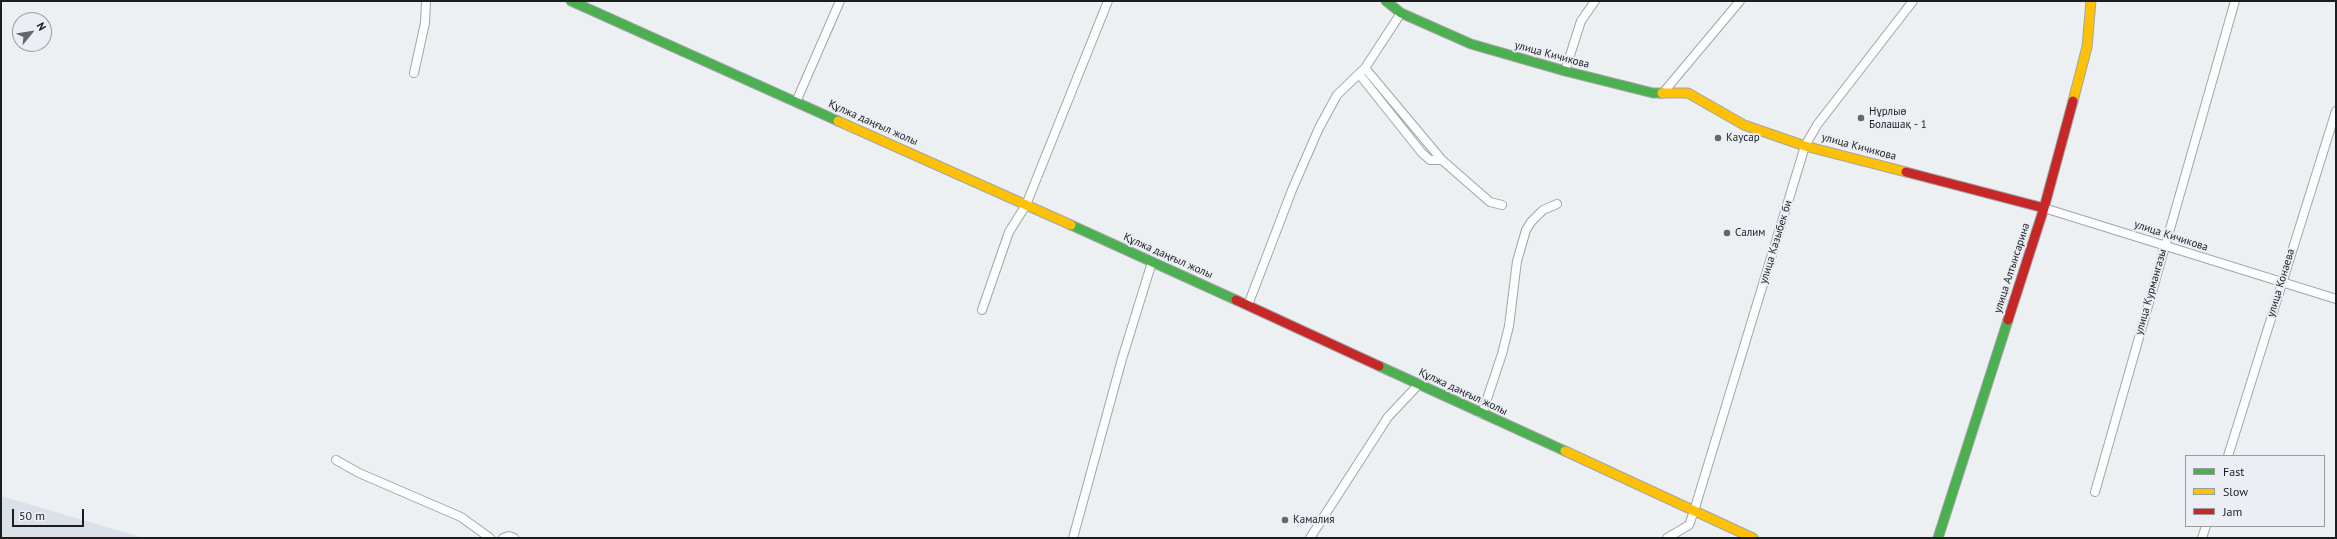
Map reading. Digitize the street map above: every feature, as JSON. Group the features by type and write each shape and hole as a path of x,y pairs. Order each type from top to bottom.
{"main road":[{"name":"Құлжа даңғыл жолы","path":"571,1 594,5 796,102 1152,262 1753,538"},
{"name":"улица Кичикова","path":"1386,1 1401,13 1470,44 1565,71 1662,94 1688,93 1744,125 1805,146 2044,208"},
{"name":"улица Алтынсарина","path":"1938,538 2044,208 2087,47 2090,1"}],"street":[{"path":"414,74 425,23 426,1"},
{"path":"796,102 840,1"},
{"path":"982,310 1009,232 1026,205 1108,1"},
{"path":"1565,71 1581,21 1595,1"},
{"path":"1662,94 1740,1"},
{"name":"улица Казыбек би","path":"1667,538 1689,525 1694,511 1805,146 1817,125 1913,1"},
{"name":"улица Курмангазы","path":"2095,492 2163,247 2235,1"},
{"path":"1248,306 1292,190 1319,128 1337,95 1365,68 1401,13"},
{"path":"1365,68 1442,160 1490,202 1502,205"},
{"path":"1359,74 1422,153 1430,160 1442,160"},
{"name":"улица Конаева","path":"2228,455 2336,111"},
{"path":"1482,414 1502,354 1512,309 1517,260 1526,230 1531,222 1544,210 1557,204"},
{"name":"улица Кичикова","path":"2044,208 2163,247 2336,300"},
{"path":"1074,538 1122,359 1152,262"},
{"path":"1310,538 1388,417 1419,384"},
{"path":"336,460 359,473 461,518 490,538"},
{"path":"2202,538 2206,527"},
{"path":"503,538 509,536 514,538"}],"shaded area":[{"path":"1,496 144,538 1,538"}],"traffic: fast":[{"path":"571,1 838,121"},
{"path":"1386,1 1401,13 1471,44 1565,71 1653,93 1662,93"},
{"path":"1071,225 1236,300"},
{"path":"1938,538 2008,320"},
{"path":"1379,366 1565,451"}],"traffic: slow":[{"path":"2073,101 2087,47 2091,1"},
{"path":"1662,93 1688,93 1744,125 1805,146 1906,172"},
{"path":"838,121 1071,225"},
{"path":"1565,451 1753,538"}],"traffic: jam":[{"path":"2008,320 2044,208 2073,101"},
{"path":"1906,172 2044,208"},
{"path":"1236,300 1379,366"}],"place":[{"name":"Нұрлыө Болашақ - 1","path":"1861,118"},
{"name":"Каусар","path":"1718,138"},
{"name":"Салим","path":"1727,233"},
{"name":"Камалия","path":"1285,520"}]}
